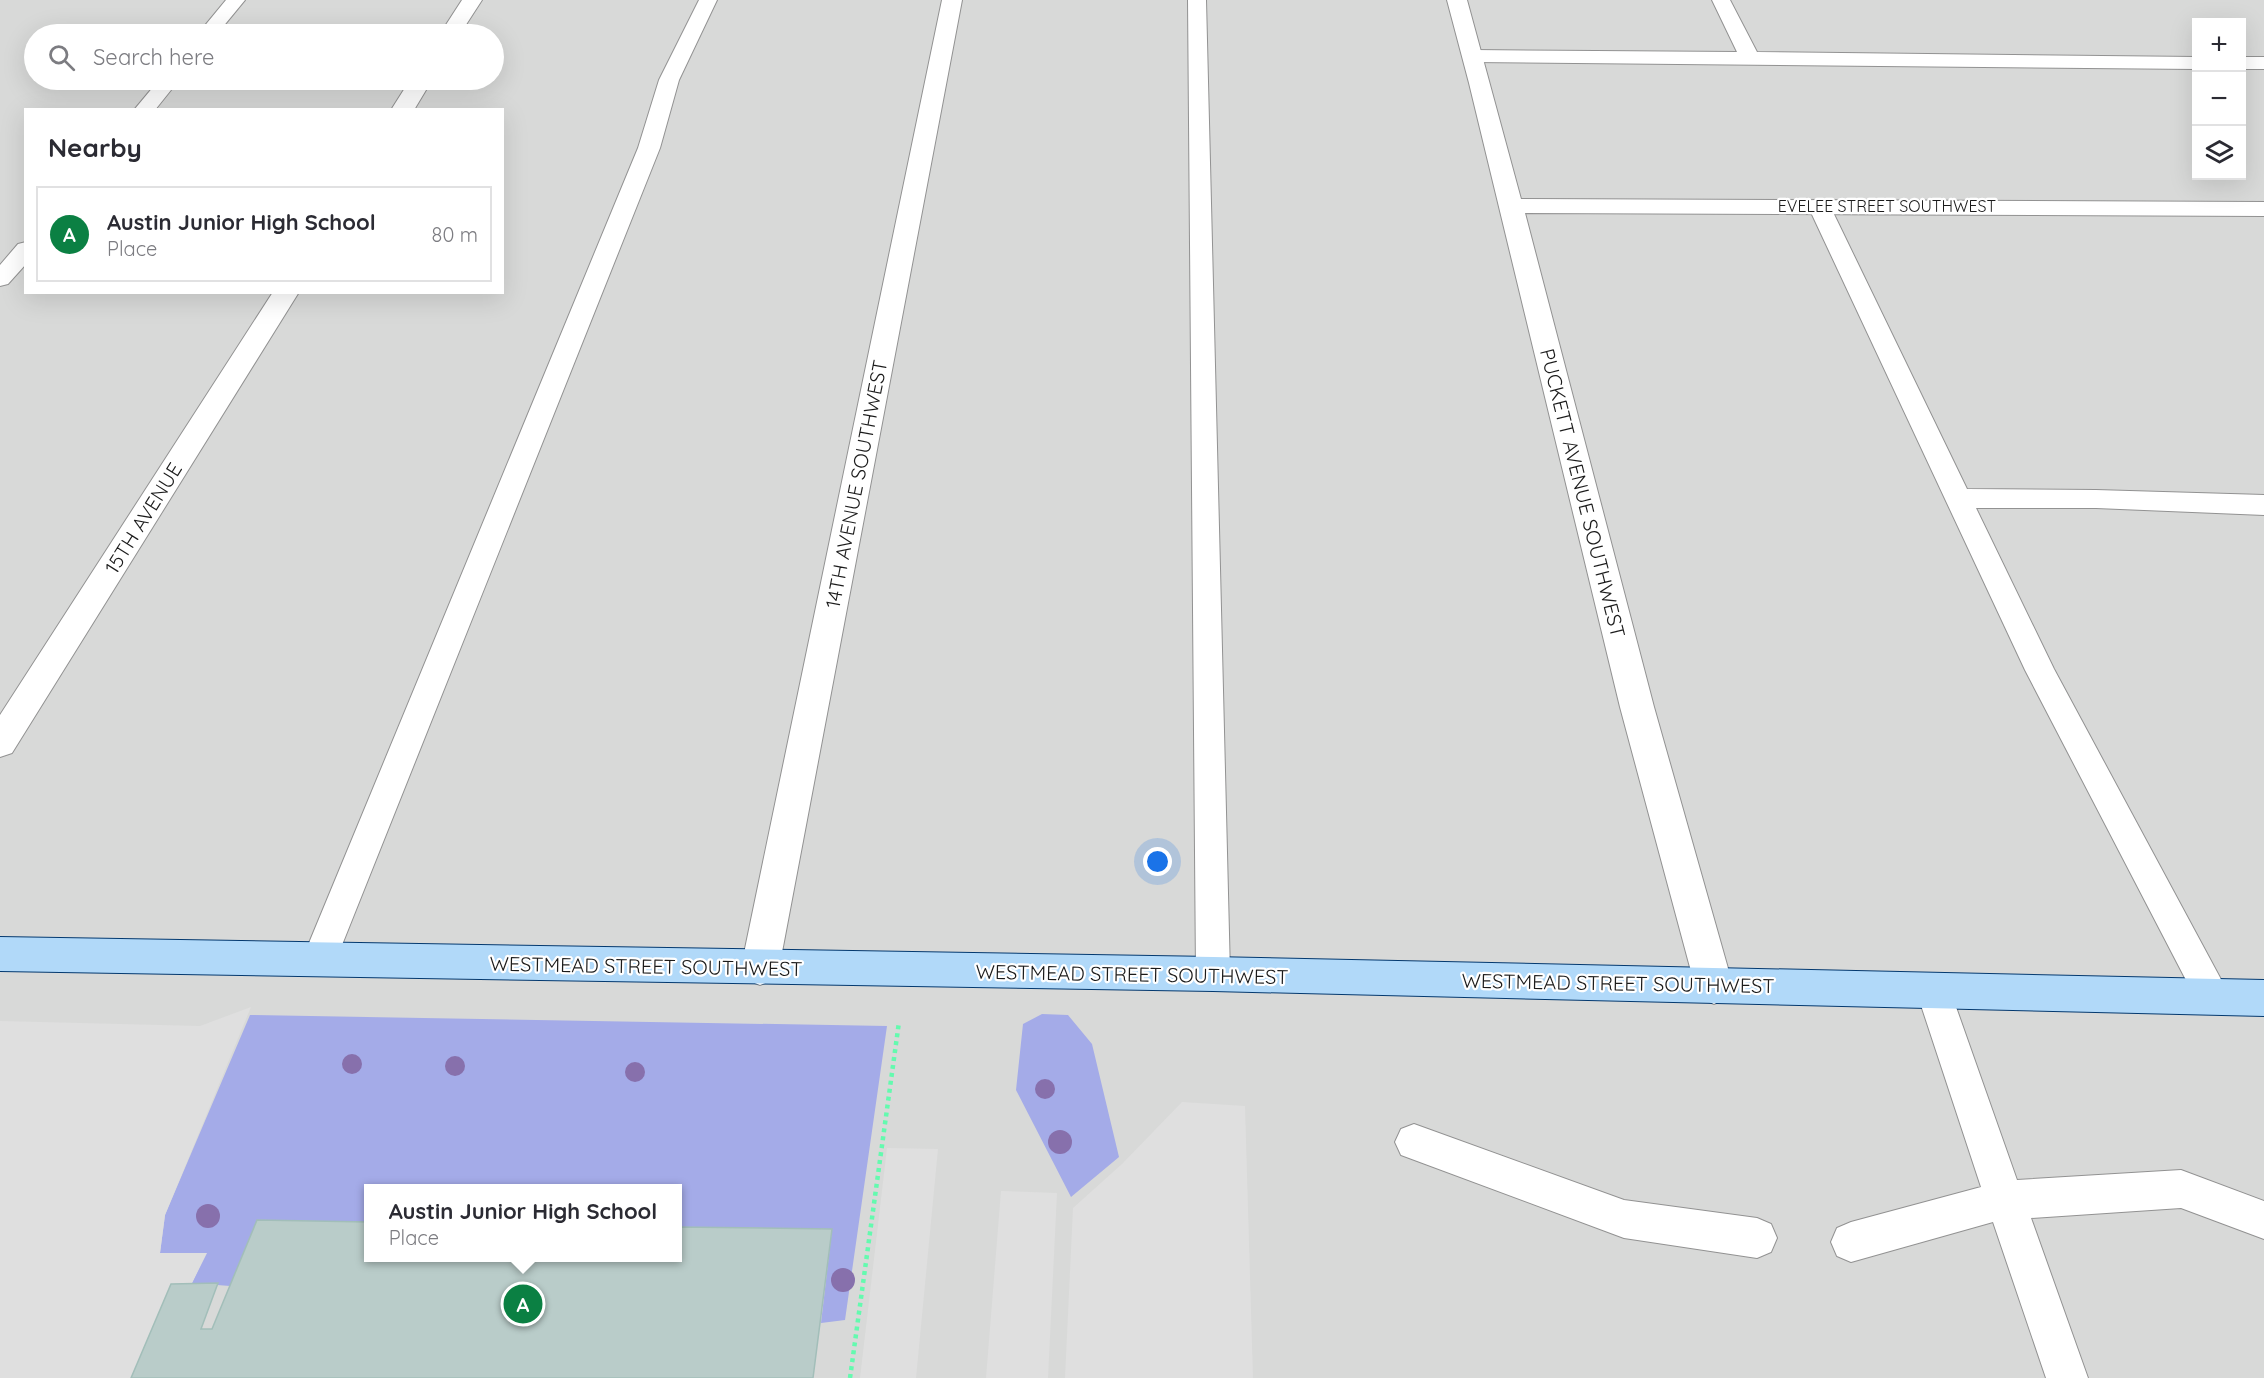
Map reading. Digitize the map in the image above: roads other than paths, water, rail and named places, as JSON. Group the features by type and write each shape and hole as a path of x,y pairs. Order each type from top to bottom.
{"street":[{"path":"456,24 472,0"},
{"name":"14TH AVENUE SOUTHWEST","path":"760,968 952,0"},
{"name":"PUCKETT AVENUE SOUTHWEST","path":"1457,0 1636,707 1714,986"},
{"path":"403,108 415,90"},
{"name":"EVELEE STREET SOUTHWEST","path":"1511,206 2264,209"},
{"name":"15TH AVENUE","path":"0,743 285,294"},
{"name":"WESTMEAD STREET SOUTHWEST","path":"0,954 1213,974 2264,998"}],"lane":[{"path":"216,24 236,0"},
{"path":"319,960 649,148 669,80 708,0"},
{"path":"1197,0 1213,974"},
{"path":"1721,0 1750,58"},
{"path":"1473,56 2192,63"},
{"path":"2246,63 2264,63"},
{"path":"146,108 161,90"},
{"path":"1820,206 2040,670 2212,996"},
{"path":"0,279 24,251"},
{"path":"1959,498 2096,499 2264,505"},
{"path":"1933,990 2067,1378"},
{"path":"1414,1142 1624,1219 1757,1238"},
{"path":"1851,1242 2005,1200 2181,1190 2264,1220"}],"place":[{"name":"Austin Junior High School","path":"523,1304"}]}
